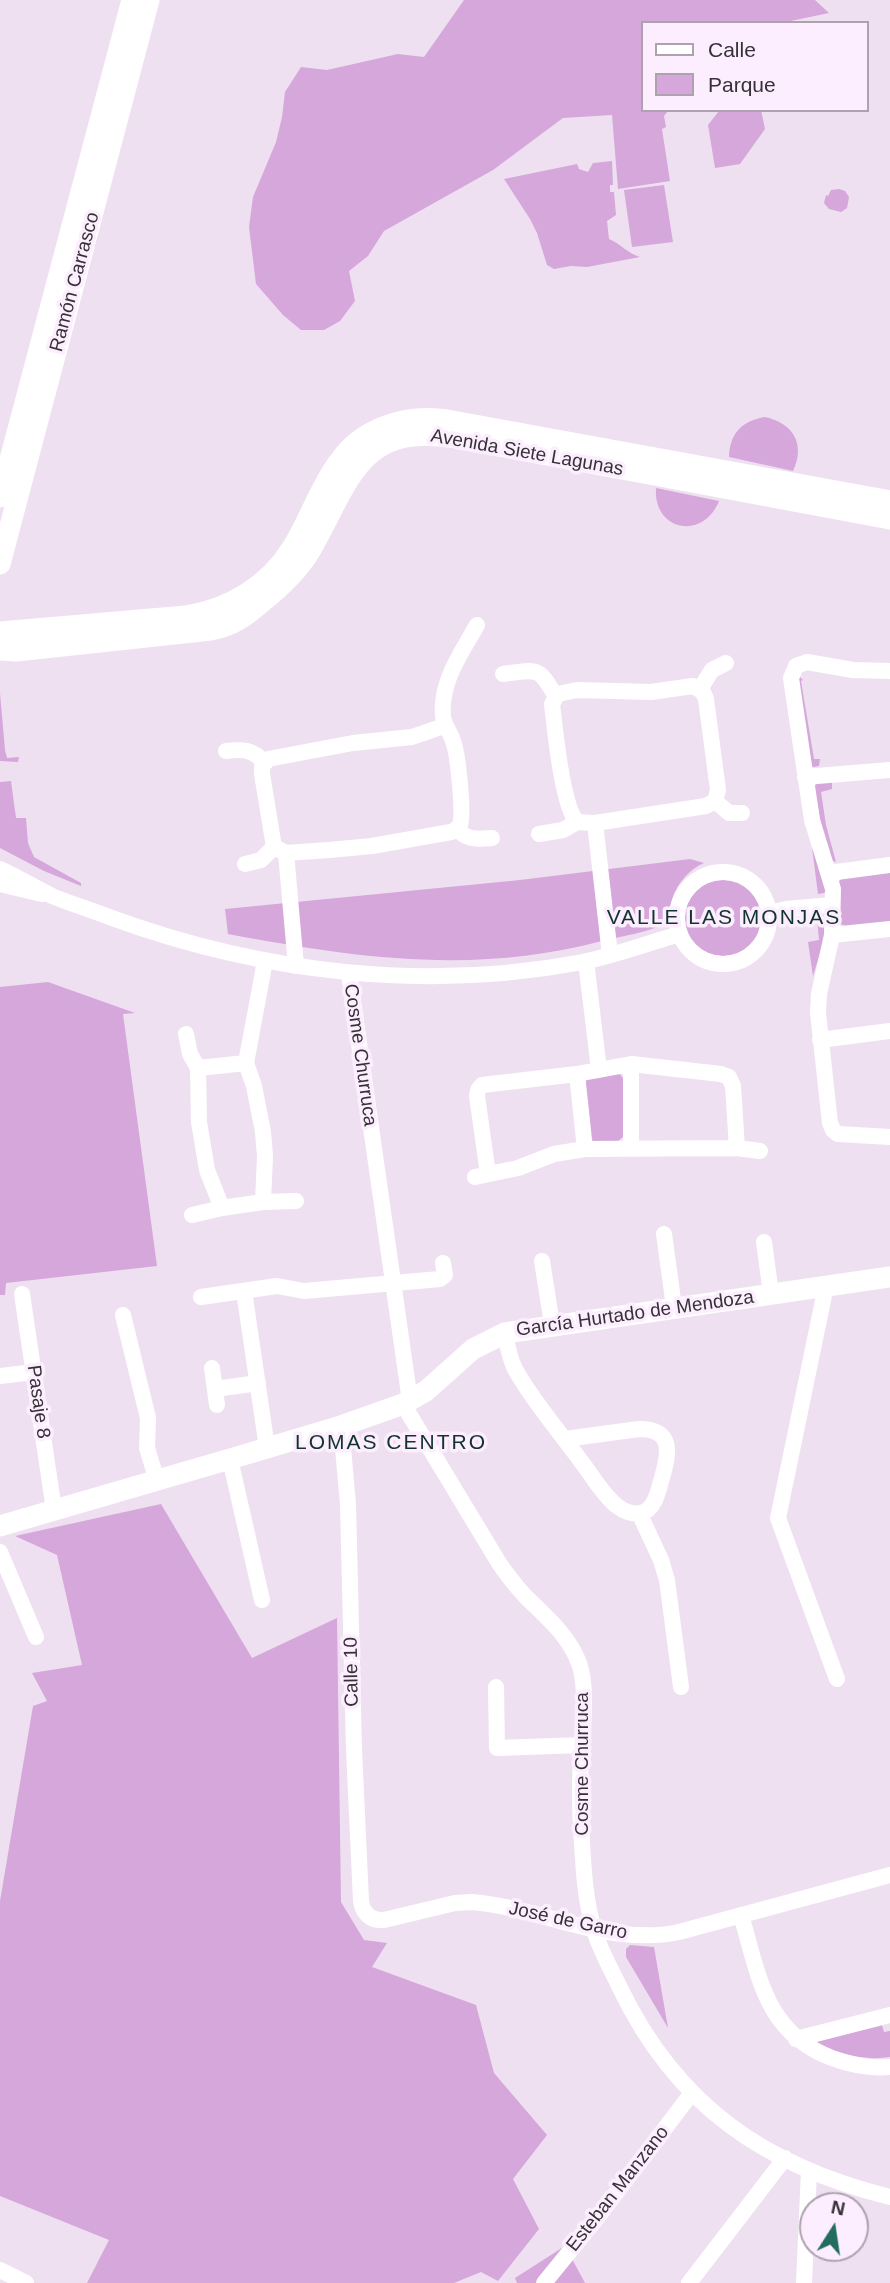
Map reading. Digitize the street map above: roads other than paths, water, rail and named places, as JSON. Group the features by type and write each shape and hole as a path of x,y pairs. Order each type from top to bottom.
{"street":[{"name":"Ramón Carrasco","path":"0,497 132,0"},
{"name":"Ramón Carrasco","path":"0,564 149,0"},
{"name":"Avenida Siete Lagunas","path":"0,632 207,613 227,606 272,573 292,548 344,454 373,431 409,419 447,420 890,501"},
{"name":"Avenida Siete Lagunas","path":"0,650 16,651 221,629 240,621 293,574 306,558 343,486 358,465 390,442 418,435 456,438 890,519"},
{"path":"271,595 272,573"},
{"path":"245,864 261,860 280,850 372,846 452,832 457,828 461,803 456,753 444,726 443,706 449,678 477,625"},
{"path":"890,671 853,670 807,662 796,666 791,678 812,820 833,889 832,934 819,994 820,1040 830,1123 832,1130 838,1134 890,1136"},
{"path":"700,689 712,670 726,663"},
{"path":"503,674 532,670 539,672 556,696"},
{"path":"539,834 563,830 577,822 595,823 706,806 715,801 718,790 706,699 700,689 693,686 651,692 577,690 562,692 556,696 552,705 559,763 572,815 577,822"},
{"path":"264,763 273,757 353,743 412,737 444,726"},
{"path":"226,751 249,750 264,763 262,775 280,850 296,966"},
{"path":"805,777 890,770"},
{"path":"715,801 729,813 742,813"},
{"path":"595,823 610,955"},
{"path":"457,828 470,838 492,838"},
{"path":"830,873 890,865"},
{"name":"Cosme Churruca","path":"0,869 51,895"},
{"path":"726,872 752,882 763,896 769,912 769,923 762,942 747,956 728,963 708,961 691,950 680,933 677,916 682,898 693,884 708,875 726,872"},
{"name":"Cosme Churruca","path":"0,884 51,895 167,937 265,961 349,973 393,1284 406,1402 499,1563 526,1597 560,1630 574,1653 583,1682 581,1832 594,1930 609,1965 645,2034 666,2065 691,2094 732,2128 809,2170 890,2197"},
{"path":"769,912 832,905"},
{"path":"832,934 890,929"},
{"path":"349,973 449,977 504,973 586,961 680,933"},
{"path":"263,1202 263,1132 260,1109 246,1063 265,961"},
{"path":"586,961 599,1070"},
{"path":"820,1040 890,1031"},
{"path":"186,1034 190,1054 198,1068 199,1122 207,1170 222,1208"},
{"path":"198,1068 246,1063"},
{"path":"631,1064 631,1149"},
{"path":"737,1148 733,1086 729,1077 721,1074 631,1064 577,1074 489,1083 480,1087 477,1097 481,1175 518,1168 554,1154 585,1149 737,1148 760,1151"},
{"path":"577,1074 585,1149"},
{"path":"192,1215 263,1202 296,1201"},
{"path":"664,1234 674,1307"},
{"path":"764,1241 771,1294"},
{"path":"542,1261 552,1324"},
{"path":"201,1297 277,1286 304,1291 442,1278 445,1273 443,1263"},
{"name":"García Hurtado de Mendoza","path":"0,1526 341,1426 406,1402 426,1391 474,1349 505,1333 552,1324 890,1277"},
{"path":"826,1286 778,1518 836,1679"},
{"path":"244,1291 267,1448"},
{"name":"Pasaje 8","path":"22,1294 54,1510"},
{"path":"123,1315 148,1418 147,1448 157,1480"},
{"path":"505,1333 514,1368 565,1440 615,1504 627,1512 639,1513 652,1506 668,1456 663,1436 657,1432 639,1429 565,1440"},
{"path":"212,1368 216,1397 258,1383"},
{"path":"0,1376 34,1372"},
{"name":"Calle 10","path":"341,1426 348,1504 361,1902 368,1916"},
{"path":"230,1459 262,1600"},
{"path":"639,1513 661,1560 667,1580 681,1687"},
{"path":"0,1552 36,1637"},
{"path":"496,1687 497,1748 582,1745"},
{"name":"José de Garro","path":"368,1916 384,1920 455,1903 472,1902 594,1930 656,1936 890,1875"},
{"path":"741,1915 768,2003 780,2022 796,2039 817,2052 843,2062 890,2067"},
{"path":"796,2039 890,2015"},
{"name":"Esteban Manzano","path":"544,2283 691,2094"},
{"path":"689,2283 785,2158"},
{"path":"804,2283 809,2170"},
{"path":"1,2272 26,2283"}],"district":[{"name":"VALLE LAS MONJAS","path":"724,918"},
{"name":"LOMAS CENTRO","path":"391,1443"}]}
